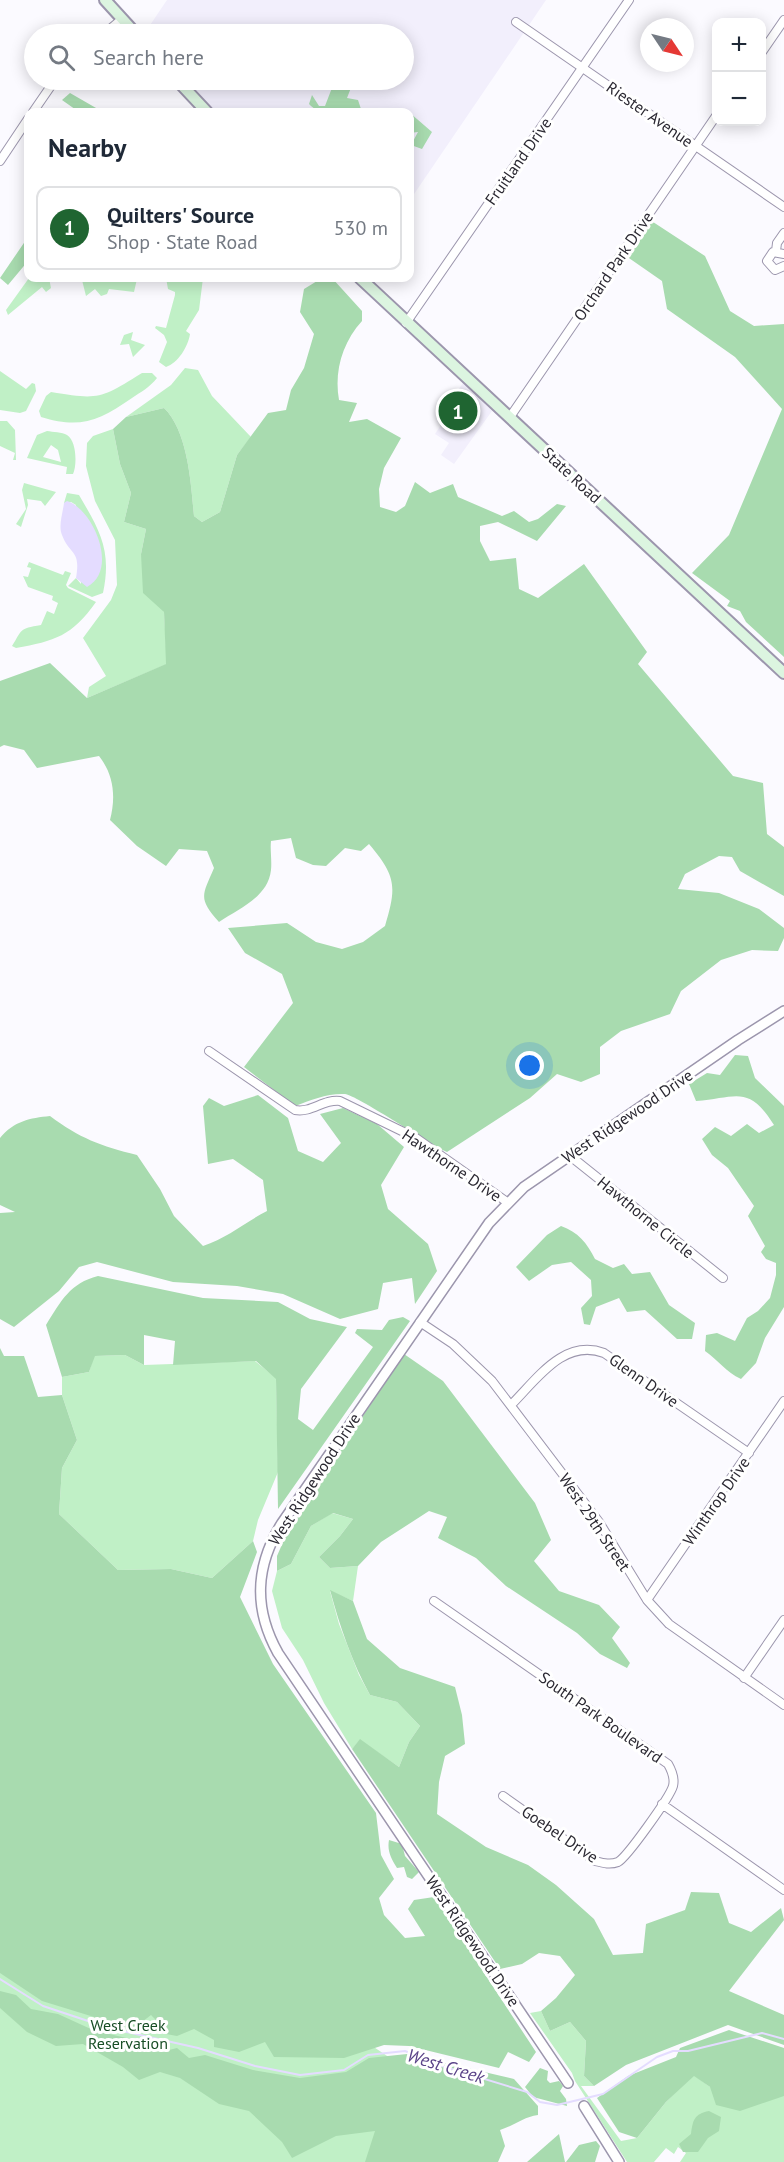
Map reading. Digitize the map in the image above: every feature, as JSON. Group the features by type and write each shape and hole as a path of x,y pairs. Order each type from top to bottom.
{"main road":[{"path":"105,0 127,24"},
{"path":"186,90 203,108"},
{"name":"State Road","path":"364,282 784,673"}],"street":[{"name":"Fruitland Drive","path":"406,323 629,0"},
{"path":"116,24 122,19"},
{"path":"766,46 784,20"},
{"name":"Riester Avenue","path":"516,22 784,207"},
{"path":"36,108 48,90"},
{"name":"Orchard Park Drive","path":"510,417 712,123"},
{"path":"0,161 24,125"},
{"path":"784,233 777,243 780,253 768,255 768,264 775,270 784,266"},
{"name":"West Ridgewood Drive","path":"568,2083 289,1670 269,1635 261,1610 261,1571 275,1534 420,1322 507,1202 569,1155 784,1011"},
{"name":"Hawthorne Drive","path":"209,1051 295,1110 305,1111 333,1100 340,1101 394,1126 507,1202"},
{"name":"Hawthorne Circle","path":"569,1155 723,1278"},
{"name":"West 29th Street","path":"420,1322 472,1360 511,1405 599,1522 647,1600 669,1624 784,1705"},
{"name":"Glenn Drive","path":"511,1405 566,1353 580,1348 593,1349 604,1353 749,1453"},
{"name":"Winthrop Drive","path":"647,1600 784,1401"},
{"name":"South Park Boulevard","path":"435,1601 668,1764 673,1773 673,1785 662,1804"},
{"path":"744,1678 784,1620"},
{"name":"Goebel Drive","path":"503,1796 595,1861 605,1864 619,1862 662,1804"},
{"path":"662,1804 784,1890"},
{"path":"584,2106 619,2162"}],"shaded area":[{"path":"167,0 546,0 414,194 414,108 208,108 191,90 414,90 414,24 151,24"},
{"path":"463,383 492,411 454,464 441,455 449,443 435,434 441,425 437,421"},
{"path":"67,501 85,515 99,540 102,554 101,567 97,578 87,587 76,578 76,557 65,542 61,531 64,503"}],"green space":[{"path":"331,90 350,90 347,98 358,100 361,108 315,108 309,104 312,95 319,106 325,106"},
{"path":"70,93 96,108 73,108 62,100"},
{"path":"414,116 432,132 422,149 414,146 414,139 418,132 414,132"},
{"path":"650,220 705,256 730,311 754,326 784,324 784,657 746,622 740,611 727,606 730,601 692,573 729,535 782,409 735,357 667,309 662,281 626,256"},
{"path":"24,243 24,266 8,285 0,278"},
{"path":"26,282 50,282 51,288 46,292 42,287 8,315 6,310"},
{"path":"82,282 136,282 134,292 109,289 107,294 101,296 95,289 86,296"},
{"path":"167,282 202,282 199,310 186,331 190,334 187,344 182,354 166,367 159,362 167,342 164,335 155,328 156,326 166,328 175,295 175,292 168,289"},
{"path":"315,282 336,282 362,311 362,321 349,339 341,358 338,379 339,400 357,403 349,422 367,419 401,438 384,468 379,489 380,507 396,512 405,506 415,482 430,493 453,484 458,497 502,516 514,511 529,522 538,519 557,504 566,506 537,541 498,522 480,526 480,541 490,561 516,558 519,589 538,598 584,564 647,652 638,664 733,776 763,783 767,834 784,847 784,896 740,871 732,857 719,856 685,874 678,889 719,893 759,909 784,928 784,938 778,951 752,950 721,960 681,991 670,1014 621,1031 600,1047 600,1074 581,1082 557,1074 530,1098 447,1152 352,1096 339,1094 326,1096 295,1106 244,1067 293,1003 282,974 245,953 228,928 287,923 316,942 342,949 363,942 385,926 392,891 389,873 369,844 361,851 345,848 326,866 313,865 296,858 291,838 271,841 271,870 265,888 244,907 219,922 205,902 205,891 214,868 207,851 179,849 166,866 137,846 110,820 113,803 111,779 99,756 37,768 24,750 4,745 0,747 0,681 50,663 87,698 166,664 164,612 143,593 141,554 146,529 124,522 131,493 120,464 113,429 126,417 164,408 172,418 183,444 190,474 194,516 202,522 220,512 237,455 268,413 286,410 291,390 304,368 314,334 300,312 304,289"},
{"path":"133,332 131,340 145,345 133,357 129,344 120,345 124,335"},
{"path":"185,368 198,370 212,396 251,437 237,455 220,512 202,522 194,516 187,459 172,418 164,408 126,417 171,385"},
{"path":"0,371 26,389 32,383 35,384 36,391 26,411 20,413 0,410"},
{"path":"142,373 152,373 157,378 120,406 99,417 89,421 67,422 41,417 39,411 46,396 51,392 80,396 99,395 117,388"},
{"path":"0,421 7,421 15,430 16,460 13,460 15,453 0,446"},
{"path":"113,429 120,464 131,493 124,522 146,529 141,554 164,612 167,664 87,698 89,687 106,676 83,638 111,600 117,585 115,540 95,501 86,466 87,443 93,436"},
{"path":"47,431 63,433 70,438 75,454 73,474 66,474 67,467 27,458 37,435","holes":["51,445 58,450 61,462 43,457"]},
{"path":"24,483 56,492 45,506 41,501 27,499 28,505 21,527 16,524 26,509 22,490"},
{"path":"67,493 79,495 98,530 105,553 103,593 92,597 68,586 76,578 81,584 76,505 71,502 64,503"},
{"path":"29,562 63,575 65,571 71,573 66,585 68,588 96,602 79,623 62,635 42,643 16,648 12,646 20,633 28,628 41,625 47,611 54,614 58,603 52,600 53,596 28,587 23,576 28,577 31,568 27,567"},
{"path":"735,1055 748,1056 755,1078 784,1106 784,1307 765,1338 756,1363 741,1379 705,1351 706,1335 717,1333 735,1341 747,1318 758,1311 770,1298 776,1275 776,1263 766,1259 761,1252 765,1246 748,1216 754,1206 728,1168 712,1155 702,1139 715,1127 731,1136 747,1124 759,1133 774,1125 765,1112 749,1099 732,1096 696,1101 689,1084 707,1073 720,1075"},
{"path":"258,1095 288,1118 298,1151 323,1162 341,1143 320,1114 343,1108 377,1124 404,1147 381,1185 388,1209 428,1244 437,1271 415,1304 412,1278 383,1283 378,1309 340,1319 283,1294 237,1286 173,1282 97,1262 79,1267 59,1291 14,1327 0,1319 0,1213 15,1212 0,1205 0,1138 5,1132 23,1121 50,1116 91,1140 137,1155 160,1189 174,1216 203,1246 228,1235 267,1211 263,1180 233,1159 208,1164 203,1106 209,1098 224,1106"},
{"path":"561,1226 572,1231 581,1239 595,1259 613,1268 624,1264 632,1274 650,1272 669,1305 695,1323 692,1339 677,1339 645,1310 627,1312 619,1298 596,1307 590,1325 584,1324 581,1308 592,1296 591,1280 571,1262 552,1265 529,1281 516,1267 547,1235"},
{"path":"98,1276 203,1298 278,1302 310,1319 347,1327 301,1389 298,1419 313,1430 373,1347 355,1333 357,1329 382,1330 389,1320 403,1317 410,1321 278,1509 276,1379 256,1361 173,1365 175,1341 144,1335 144,1365 125,1355 95,1356 89,1372 62,1377 46,1325 73,1288"},
{"path":"0,1348 4,1356 24,1356 38,1397 62,1395 77,1440 62,1468 59,1514 118,1570 171,1569 212,1578 253,1541 257,1552 240,1597 273,1664 376,1813 381,1855 394,1879 379,1898 384,1915 405,1938 425,1936 408,1909 414,1900 434,1897 536,2052 529,2062 508,2052 499,2068 409,2046 384,2045 344,2058 274,2057 265,2042 239,2052 214,2047 214,2040 194,2029 177,2036 155,2032 160,2024 151,2015 133,2029 42,2001 0,1973"},
{"path":"404,1354 443,1381 535,1503 551,1540 534,1561 559,1591 599,1605 620,1627 612,1638 630,1663 627,1668 600,1654 577,1633 506,1586 476,1558 438,1538 447,1517 429,1511 381,1542 358,1566 330,1568 319,1557 353,1519 333,1513 311,1526 291,1564 277,1571 277,1556 290,1526"},
{"path":"125,1355 144,1365 255,1361 276,1378 278,1472 258,1520 253,1541 212,1578 171,1569 118,1570 59,1514 62,1468 77,1440 62,1395 62,1377 89,1372 94,1356"},
{"path":"332,1513 353,1519 319,1557 330,1568 358,1566 353,1601 330,1591 339,1624 359,1675 370,1695 397,1702 420,1726 409,1742 399,1767 360,1740 352,1749 324,1703 303,1660 282,1628 272,1591 277,1571 291,1564 311,1526"},
{"path":"330,1590 353,1601 367,1639 400,1668 455,1687 462,1715 465,1744 445,1756 439,1782 437,1814 486,1847 528,1865 556,1885 594,1919 613,1955 643,1953 646,1924 685,1910 691,1892 719,1893 729,1923 751,1932 781,1908 784,1920 729,1991 784,2015 784,2045 728,2025 626,2065 594,2086 584,2076 586,2041 570,2022 550,2031 541,2011 556,1998 575,1975 560,1956 539,1953 522,1964 500,1969 352,1749 360,1739 399,1767 409,1742 420,1726 397,1702 370,1695 347,1644"},
{"name":"West Creek Reservation","path":"0,1794 458,2104 416,2162 0,2162"},
{"path":"389,1840 402,1844 405,1856 419,1872 412,1879 407,1877 404,1867 397,1868 391,1858"},
{"path":"0,1991 16,1995 31,2009 58,2014 93,2030 147,2043 161,2052 177,2048 189,2058 205,2055 253,2070 300,2078 346,2072 369,2058 407,2054 514,2079 538,2106 538,2115 500,2130 505,2146 498,2162 365,2162 375,2131 336,2136 292,2158 282,2142 249,2111 219,2104 180,2078 160,2072 139,2080 123,2067 83,2044 56,2046 27,2032 0,2008"},
{"path":"541,2011 550,2031 570,2022 586,2041 584,2076 594,2086 581,2086 621,2141 637,2138 666,2102 694,2075 710,2087 784,2096 784,2162 680,2162 686,2153 678,2147 674,2154 666,2148 654,2162 627,2162 572,2073 530,2013"},
{"path":"729,2030 784,2048 784,2096 740,2111 716,2105 710,2087 694,2076 666,2102 637,2138 619,2132 597,2098 628,2076 676,2057 680,2048"},
{"path":"540,2068 548,2071 547,2080 550,2083 559,2081 563,2086 560,2091 566,2099 567,2106 533,2097 525,2087"},
{"path":"709,2111 721,2117 719,2131 708,2138 698,2152 683,2152 679,2144 691,2134 695,2118"},
{"path":"559,2134 565,2162 527,2162"},
{"path":"596,2141 600,2146 595,2162 566,2162 579,2145"}],"waterway":[{"name":"West Creek","path":"0,1979 43,2006 109,2028 198,2048 255,2066 300,2075 344,2070 368,2055 405,2051 442,2066 527,2092 540,2102 557,2105 603,2094 657,2057 673,2051 688,2051 762,2033 784,2039"}],"place":[{"name":"Quilters' Source","path":"458,411"}]}
